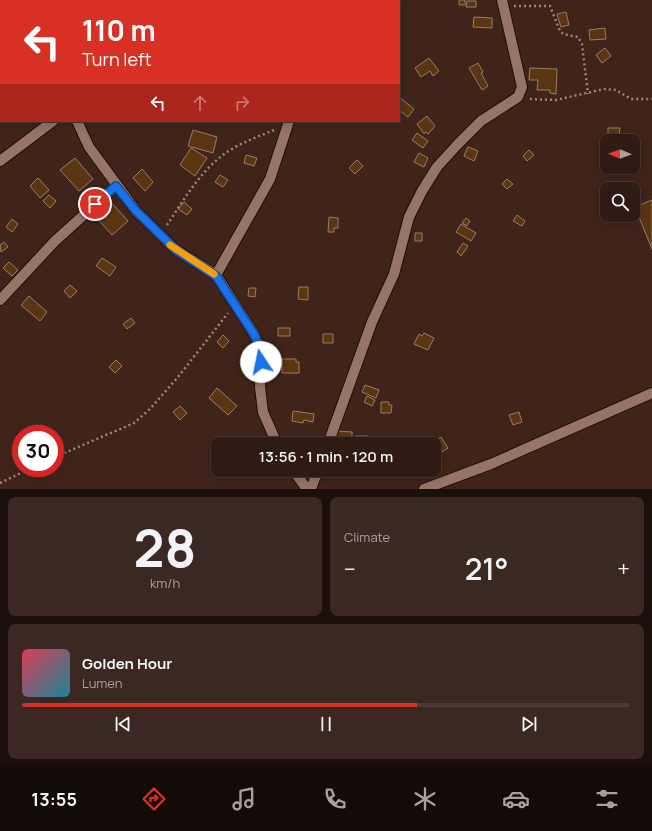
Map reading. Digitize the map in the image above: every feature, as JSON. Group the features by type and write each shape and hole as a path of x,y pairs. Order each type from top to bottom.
{"street":[{"path":"331,437 372,322 394,274 410,217 422,191 437,166 458,144 482,121 518,97 522,87 503,3"},
{"path":"0,160 52,122"},
{"path":"77,122 89,147 116,186 136,211 176,250 216,276 235,303 254,334 260,348 260,387 263,412 275,437"},
{"path":"216,276 270,179 288,122"},
{"path":"0,300 54,241 116,186"},
{"path":"424,489 492,464 652,393"},
{"path":"298,477 307,489"},
{"path":"311,489 315,477"}],"path":[{"path":"503,3 550,6 560,31 563,34 578,37 581,41 588,94"},
{"path":"518,97 556,100 604,90 616,90 631,99 652,99"},
{"path":"160,235 194,185 218,160 232,149 288,122"},
{"path":"64,453 134,423 150,409 178,377 235,303"},
{"path":"0,483 12,477"}],"building":[{"path":"459,0 465,0 465,5 459,5"},
{"path":"467,1 476,1 476,7 466,7"},
{"path":"566,12 569,25 561,27 557,14"},
{"path":"474,17 492,18 492,28 473,27"},
{"path":"605,28 606,39 590,40 589,30"},
{"path":"605,48 611,56 602,63 596,55"},
{"path":"429,58 439,71 433,76 430,71 421,77 415,68"},
{"path":"478,63 483,72 481,73 488,86 482,90 469,68"},
{"path":"530,68 557,69 556,94 550,93 550,90 537,90 538,80 529,80"},
{"path":"400,98 414,109 408,117 400,111"},
{"path":"427,116 435,126 428,134 426,132 424,134 417,124"},
{"path":"608,128 620,128 619,134 608,134"},
{"path":"193,130 217,137 213,153 188,146"},
{"path":"417,133 428,141 423,148 412,140"},
{"path":"468,147 478,151 474,161 464,156"},
{"path":"191,148 207,158 195,176 180,165"},
{"path":"529,150 534,155 527,161 523,156"},
{"path":"419,153 428,158 424,167 414,162"},
{"path":"246,155 257,158 254,166 244,163"},
{"path":"75,158 93,179 79,191 60,170"},
{"path":"357,160 363,166 355,174 349,168"},
{"path":"142,169 153,182 145,191 133,178"},
{"path":"220,175 228,180 223,187 215,182"},
{"path":"38,178 49,190 40,198 30,186"},
{"path":"507,179 513,184 507,189 502,184"},
{"path":"49,195 56,201 50,208 43,201"},
{"path":"652,200 652,249 640,219 640,205"},
{"path":"110,201 128,221 112,235 94,215"},
{"path":"184,202 192,209 187,215 178,209"},
{"path":"517,215 525,221 522,226 513,221"},
{"path":"329,217 338,218 338,228 334,228 334,232 328,232"},
{"path":"466,218 470,221 467,226 462,223"},
{"path":"12,219 18,224 12,232 6,227"},
{"path":"461,224 476,233 471,241 456,232"},
{"path":"415,233 422,233 422,241 415,241"},
{"path":"4,242 8,247 1,252 0,245"},
{"path":"463,243 468,246 461,256 457,252"},
{"path":"102,258 116,267 110,276 96,266"},
{"path":"9,262 18,270 12,276 3,268"},
{"path":"70,285 77,291 70,298 64,291"},
{"path":"299,287 308,287 308,300 298,299"},
{"path":"249,288 256,288 255,297 248,296"},
{"path":"29,296 47,312 40,321 21,305"},
{"path":"131,318 135,323 127,329 123,324"},
{"path":"278,328 290,328 290,336 278,336"},
{"path":"424,333 434,338 428,350 414,344 419,334 422,336"},
{"path":"323,334 333,334 333,343 323,343"},
{"path":"223,335 229,341 223,348 217,342"},
{"path":"282,359 296,359 296,362 299,362 299,373 282,373"},
{"path":"116,360 122,366 115,373 109,367"},
{"path":"365,385 379,390 376,398 362,392"},
{"path":"217,388 237,406 228,415 209,398"},
{"path":"367,396 375,400 372,406 364,402"},
{"path":"381,402 389,402 389,405 392,405 391,413 381,413"},
{"path":"180,406 187,413 180,420 173,412"},
{"path":"293,411 314,414 313,422 304,420 303,423 292,421"},
{"path":"519,412 522,422 513,425 509,415"},
{"path":"336,431 352,432 352,437 336,437"},
{"path":"355,436 368,436 368,437"},
{"path":"441,437 448,448 441,452"}],"slow traffic":[{"path":"170,245 214,274"}],"route":[{"path":"95,204 116,186 136,211 176,250 216,276 254,334 260,348 261,362"}]}
